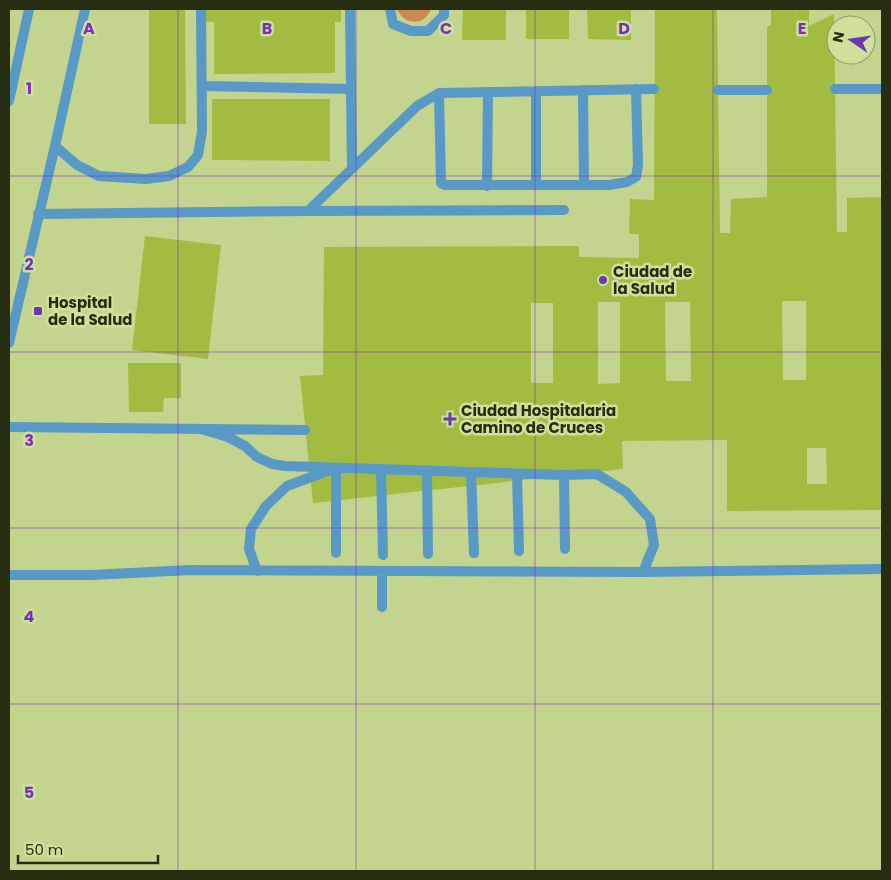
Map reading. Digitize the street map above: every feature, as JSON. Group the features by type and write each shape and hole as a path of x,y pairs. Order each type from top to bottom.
{"lane":[{"path":"9,101 29,9"},
{"path":"9,343 85,9"},
{"path":"55,146 77,165 99,176 146,179 169,176 188,167 198,154 202,131 201,9"},
{"path":"350,9 352,168"},
{"path":"390,9 393,24 411,31 428,31 444,15 444,9"},
{"path":"202,86 351,89"},
{"path":"440,93 441,182 451,186 584,185 628,182 636,177 638,165 636,89"},
{"path":"308,211 417,106 440,93 654,89"},
{"path":"835,89 882,89"},
{"path":"583,90 584,185"},
{"path":"718,90 767,90"},
{"path":"536,91 536,185"},
{"path":"487,186 488,92"},
{"path":"38,214 564,210"},
{"path":"9,427 305,430"},
{"path":"201,429 228,437 245,446 258,458 272,464 517,474 597,474 626,492 650,519 654,545 643,572"},
{"path":"336,468 336,553"},
{"path":"257,571 249,549 251,528 266,506 287,486 336,468"},
{"path":"381,469 383,555"},
{"path":"427,471 428,554"},
{"path":"471,472 474,553"},
{"path":"517,474 519,552"},
{"path":"564,475 565,549"},
{"path":"9,575 91,575 190,570 643,572 882,569"},
{"path":"382,571 382,607"}],"shaded area":[{"path":"397,9 431,9 424,19 414,22 404,19"}],"building":[{"path":"149,9 185,9 186,124 149,124"},
{"path":"204,9 341,9 341,22 335,22 335,73 214,74 214,22 204,22"},
{"path":"463,9 506,9 506,40 462,40"},
{"path":"526,9 569,9 569,39 526,39"},
{"path":"587,9 631,9 631,40 588,39"},
{"name":"Ciudad de la Salud","path":"655,9 717,9 720,233 730,233 731,199 767,197 767,27 771,25 771,9 792,9 797,11 797,9 809,9 809,26 826,18 826,65 835,65 837,232 847,232 847,198 882,197 882,510 727,511 727,440 622,441 623,469 313,503 300,376 323,375 324,247 579,246 579,257 639,258 639,234 629,234 630,199 654,200","holes":["782,301 806,301 806,380 783,380","598,302 620,302 620,383 598,384","665,302 690,302 691,381 666,381","531,303 553,303 553,383 531,383","807,448 826,448 827,484 807,484"]},
{"path":"212,99 330,99 330,161 212,160"},
{"path":"145,236 221,245 208,359 132,350"},
{"path":"128,363 181,363 181,398 164,398 163,412 129,412"}],"place":[{"name":"Ciudad de la Salud","path":"603,280"},
{"name":"Hospital de la Salud","path":"38,311"},
{"name":"Ciudad Hospitalaria Camino de Cruces","path":"450,419"}]}
